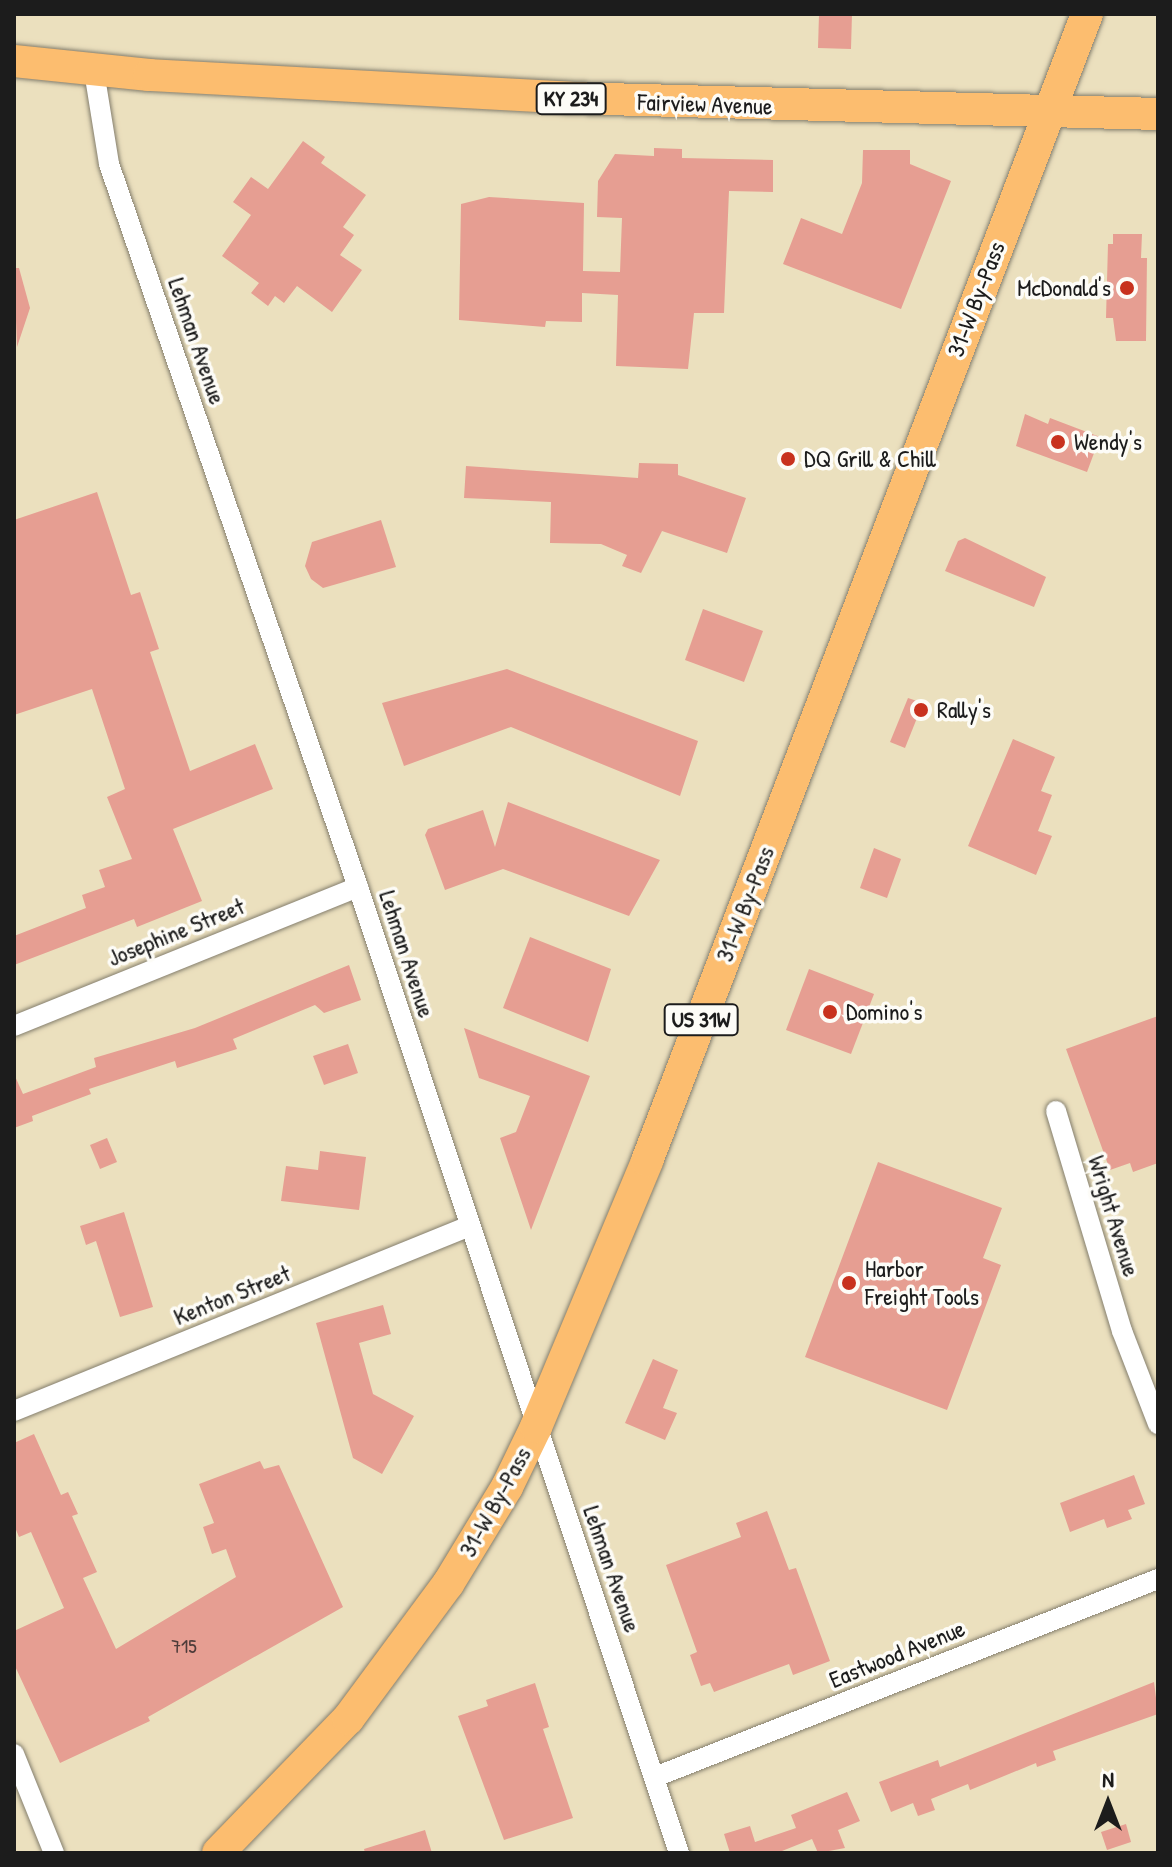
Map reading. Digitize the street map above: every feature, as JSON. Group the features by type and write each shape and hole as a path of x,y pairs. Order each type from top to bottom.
{"main road":[{"name":"31-W By-Pass","path":"218,1853 348,1719 448,1584 507,1487 536,1427 647,1161 1087,14"},
{"name":"Fairview Avenue","path":"14,61 94,71 684,103 1158,114"}],"street":[{"name":"Lehman Avenue","path":"94,71 109,164 358,887 679,1853"},
{"name":"Josephine Street","path":"14,1026 358,887"},
{"name":"Wright Avenue","path":"1056,1111 1122,1331 1158,1424"},
{"name":"Kenton Street","path":"14,1411 470,1226"},
{"name":"Eastwood Avenue","path":"655,1777 1158,1579"},
{"path":"14,1754 54,1853"}],"building":[{"path":"819,14 852,14 851,49 818,48"},
{"path":"303,141 325,157 321,163 366,195 343,227 354,235 340,255 362,270 332,312 297,286 284,303 275,296 268,306 251,293 259,283 222,256 251,215 233,202 251,177 268,189"},
{"path":"654,148 682,149 682,158 773,160 773,192 729,191 724,313 694,313 688,369 616,366 618,295 582,293 582,322 546,321 545,327 459,320 461,204 489,197 584,203 583,271 620,272 622,218 597,217 598,181 615,154 654,156"},
{"path":"863,150 910,150 910,164 951,181 901,309 783,264 801,218 842,234 862,183"},
{"name":"McDonald's","path":"1113,234 1142,234 1141,258 1147,258 1146,341 1116,341 1113,318 1106,318 1108,244 1113,244"},
{"path":"14,268 19,268 30,308 17,347"},
{"name":"Wendy's","path":"1025,414 1048,424 1050,418 1100,437 1087,472 1016,446"},
{"path":"639,463 678,464 678,475 746,498 727,553 662,531 641,573 622,566 627,555 601,544 550,543 551,502 464,498 466,466 638,478"},
{"path":"97,492 131,595 140,592 159,649 150,652 190,771 255,744 273,789 173,829 202,901 137,927 134,919 14,965 14,936 86,908 82,895 105,887 99,870 132,859 107,797 125,789 92,689 14,715 14,520"},
{"path":"381,520 396,567 323,588 311,579 305,566 312,542"},
{"path":"965,538 1046,577 1034,607 945,571 958,541"},
{"path":"703,609 763,631 744,682 685,660"},
{"path":"507,669 698,741 680,796 511,727 404,766 382,703"},
{"path":"908,698 923,703 905,748 890,742"},
{"path":"1013,739 1055,757 1041,791 1052,795 1038,831 1052,836 1036,875 968,846"},
{"path":"508,802 660,860 629,916 503,869 445,890 425,835 428,829 483,810 495,847"},
{"path":"874,848 901,859 887,898 860,888"},
{"path":"530,937 611,969 588,1042 503,1008"},
{"path":"349,965 361,1000 324,1013 315,1005 233,1039 237,1049 177,1068 175,1061 89,1089 91,1094 32,1116 33,1121 14,1128 14,1074 23,1094 96,1067 94,1058 195,1028"},
{"name":"Domino's","path":"809,969 874,994 851,1054 786,1030"},
{"path":"1158,1016 1158,1163 1133,1172 1130,1163 1110,1170 1066,1049"},
{"path":"464,1028 590,1076 531,1230 500,1138 516,1132 530,1096 479,1078"},
{"path":"348,1044 358,1073 324,1085 313,1056"},
{"path":"107,1138 117,1162 100,1169 90,1145"},
{"path":"320,1151 366,1157 359,1210 281,1201 286,1166 318,1170"},
{"path":"878,1162 1002,1208 983,1258 1001,1265 947,1410 805,1357"},
{"path":"124,1212 153,1307 120,1317 96,1241 86,1245 80,1226"},
{"path":"383,1305 391,1334 359,1343 373,1394 414,1416 382,1474 353,1458 316,1323"},
{"path":"653,1359 678,1370 663,1408 677,1413 665,1440 625,1423"},
{"path":"34,1434 61,1495 68,1492 78,1514 72,1516 97,1572 83,1578 116,1649 236,1577 226,1549 212,1554 203,1527 214,1523 199,1484 260,1461 264,1469 279,1465 343,1607 148,1717 150,1721 60,1763 14,1664 14,1631 64,1608 31,1532 19,1537 14,1525 14,1443"},
{"path":"1134,1475 1145,1504 1128,1510 1132,1519 1107,1528 1104,1519 1070,1532 1060,1503"},
{"path":"767,1511 789,1570 796,1568 830,1661 793,1675 789,1664 714,1692 710,1683 701,1686 690,1655 697,1652 666,1565 741,1537 736,1523"},
{"path":"1154,1682 1158,1714 1053,1751 1056,1760 1037,1767 1036,1763 970,1790 968,1784 931,1799 935,1810 918,1816 913,1803 891,1812 879,1782 938,1760 940,1767"},
{"path":"535,1683 549,1727 543,1729 573,1818 504,1840 458,1716 488,1706 486,1700"},
{"path":"847,1792 860,1821 838,1830 845,1848 818,1853 812,1839 777,1853 730,1853 724,1834 750,1826 755,1842 796,1828 791,1815"},
{"path":"1126,1824 1131,1842 1107,1850 1101,1832"},
{"path":"425,1830 432,1853 365,1853 364,1849"}],"place":[{"name":"McDonald's","path":"1127,288"},
{"name":"Wendy's","path":"1058,442"},
{"name":"DQ Grill & Chill","path":"788,459"},
{"name":"Rally's","path":"921,710"},
{"name":"Domino's","path":"830,1012"},
{"name":"Harbor Freight Tools","path":"849,1283"}]}
